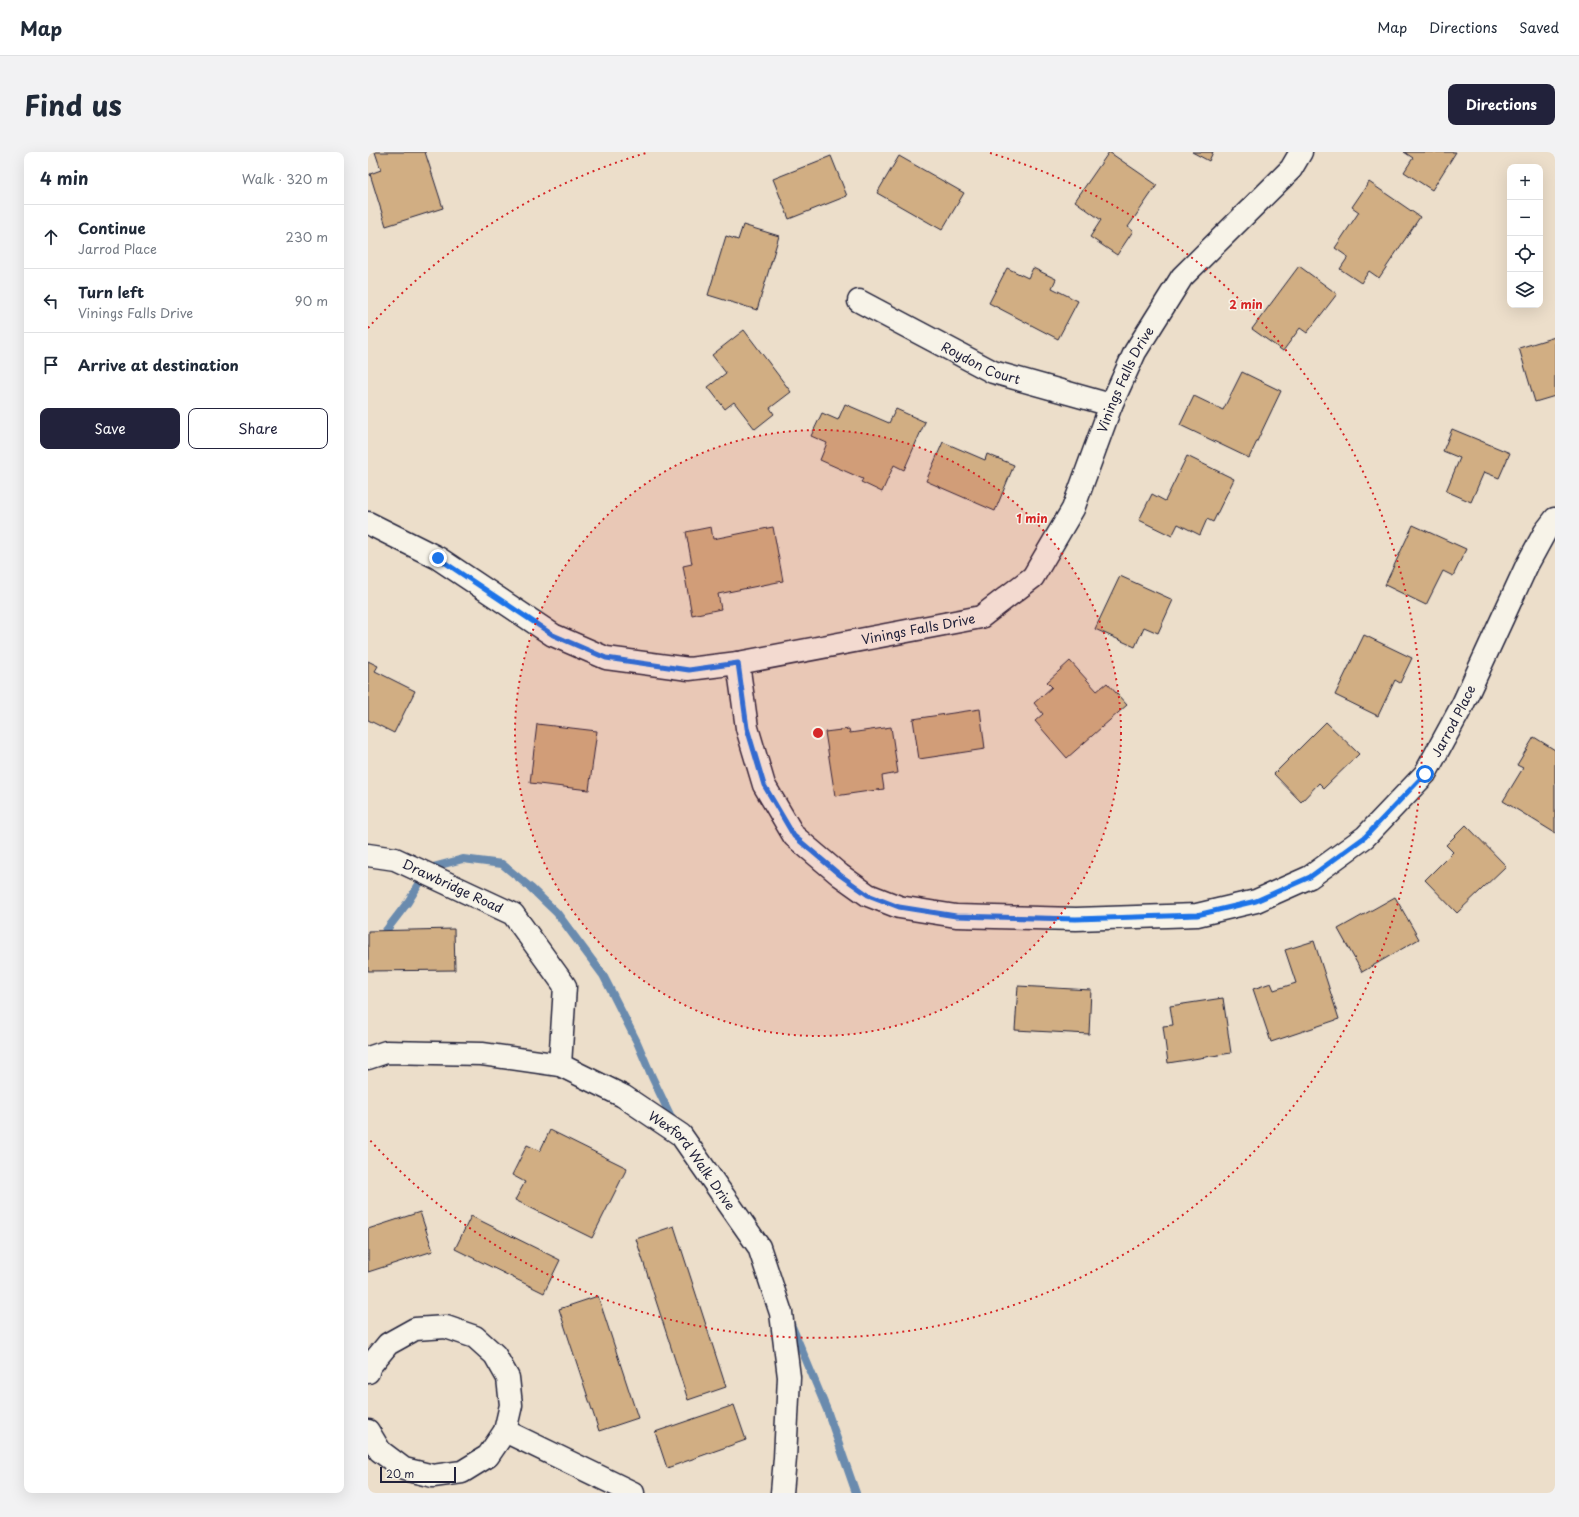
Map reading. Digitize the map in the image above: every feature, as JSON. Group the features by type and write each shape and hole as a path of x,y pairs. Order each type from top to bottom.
{"street":[{"name":"Vinings Falls Drive","path":"368,523 438,558 553,635 606,658 689,670 738,663 981,617 1034,577 1074,509 1111,405 1135,352 1182,277 1291,169 1301,152"},
{"name":"Roydon Court","path":"859,301 993,372 1111,405"},
{"name":"Jarrod Place","path":"738,663 747,728 764,785 794,836 840,875 868,895 899,907 956,916 1076,919 1197,915 1256,901 1310,877 1365,837 1425,774 1462,706 1526,565 1555,519"},
{"name":"Drawbridge Road","path":"368,855 395,860 513,914 565,986 560,1065"},
{"name":"Wexford Walk Drive","path":"368,1058 386,1052 482,1054 560,1065 623,1096 681,1135 759,1247 781,1312 789,1377 782,1493"},
{"path":"368,1369 388,1344 415,1329 446,1327 475,1337 495,1354 508,1378 511,1405 505,1431 488,1456 462,1472 433,1476 404,1470 380,1451 368,1431"},
{"path":"505,1431 633,1493"}],"building":[{"path":"375,152 425,152 443,208 386,226 370,174 381,170"},
{"path":"1109,152 1157,185 1128,227 1133,231 1117,255 1090,237 1101,220 1075,201"},
{"path":"1192,152 1213,152 1209,161"},
{"path":"1404,152 1456,152 1432,190 1404,172 1413,158"},
{"path":"831,156 847,196 789,219 773,179"},
{"path":"899,156 964,193 942,230 877,193"},
{"path":"1369,182 1420,217 1379,278 1369,271 1361,283 1340,269 1348,257 1335,248 1359,212 1352,207"},
{"path":"743,225 779,236 757,310 708,295 726,236 738,240"},
{"path":"1299,266 1337,294 1307,333 1300,328 1283,351 1252,329"},
{"path":"1007,268 1028,278 1033,268 1056,279 1052,288 1078,301 1058,339 989,303"},
{"path":"744,330 791,392 770,408 774,414 755,429 734,402 725,409 708,387 726,373 712,355"},
{"path":"1555,337 1555,396 1535,402 1519,348"},
{"path":"1242,372 1281,391 1249,458 1180,425 1194,396 1223,410"},
{"path":"845,404 889,423 896,409 925,422 904,470 894,465 882,492 861,482 863,479 820,460 827,443 811,436 822,413 838,420"},
{"path":"1452,429 1510,453 1499,478 1484,472 1471,502 1446,491 1460,458 1443,451"},
{"path":"943,442 985,460 987,454 1014,465 995,511 926,481"},
{"path":"1187,456 1234,479 1213,522 1207,519 1200,535 1178,524 1172,536 1139,520 1152,494 1165,501"},
{"path":"1413,525 1466,549 1453,576 1443,571 1426,605 1385,585"},
{"path":"711,527 713,539 773,527 783,581 718,594 721,609 692,615 683,566 692,564 686,532"},
{"path":"1120,576 1173,600 1158,633 1144,627 1135,647 1095,629"},
{"path":"1364,635 1412,658 1400,683 1395,680 1378,716 1335,695"},
{"path":"368,661 378,666 375,671 415,691 394,733 368,720"},
{"path":"1070,661 1097,691 1107,683 1127,705 1067,758 1035,721 1043,714 1034,703 1052,687 1047,682"},
{"path":"980,709 985,749 919,759 913,719"},
{"path":"1326,722 1359,754 1324,788 1319,783 1301,802 1274,774"},
{"path":"537,724 597,731 589,790 530,783"},
{"path":"891,727 898,773 882,776 884,789 835,796 825,732 849,729 850,733"},
{"path":"1534,737 1555,750 1555,833 1503,801 1523,768 1517,765"},
{"path":"1466,825 1506,866 1457,913 1425,880 1453,852 1446,845"},
{"path":"1395,897 1419,939 1362,972 1338,929"},
{"path":"454,929 455,970 368,971 368,931"},
{"path":"1314,941 1339,1019 1271,1042 1253,989 1271,983 1274,990 1296,983 1285,950"},
{"path":"1018,986 1091,990 1089,1034 1015,1030"},
{"path":"1223,998 1231,1053 1168,1063 1163,1026 1173,1025 1170,1006"},
{"path":"550,1130 627,1168 592,1238 515,1200 525,1182 512,1175 527,1145 540,1151"},
{"path":"420,1212 433,1251 368,1272 368,1229"},
{"path":"471,1216 560,1260 544,1293 455,1249"},
{"path":"674,1226 726,1387 688,1400 636,1239"},
{"path":"598,1296 638,1418 599,1431 559,1309"},
{"path":"734,1405 746,1440 667,1468 655,1432"}],"waterway":[{"path":"368,954 408,902 429,868 463,859 502,864 531,888 557,913 603,975 637,1042 674,1123"},
{"path":"791,1324 827,1410 856,1493"}],"route":[{"path":"438,558 553,635 606,658 689,670 738,663 747,728 764,785 794,836 840,875 868,895 899,907 956,916 1076,919 1197,915 1256,901 1310,877 1365,837 1425,774"}]}
